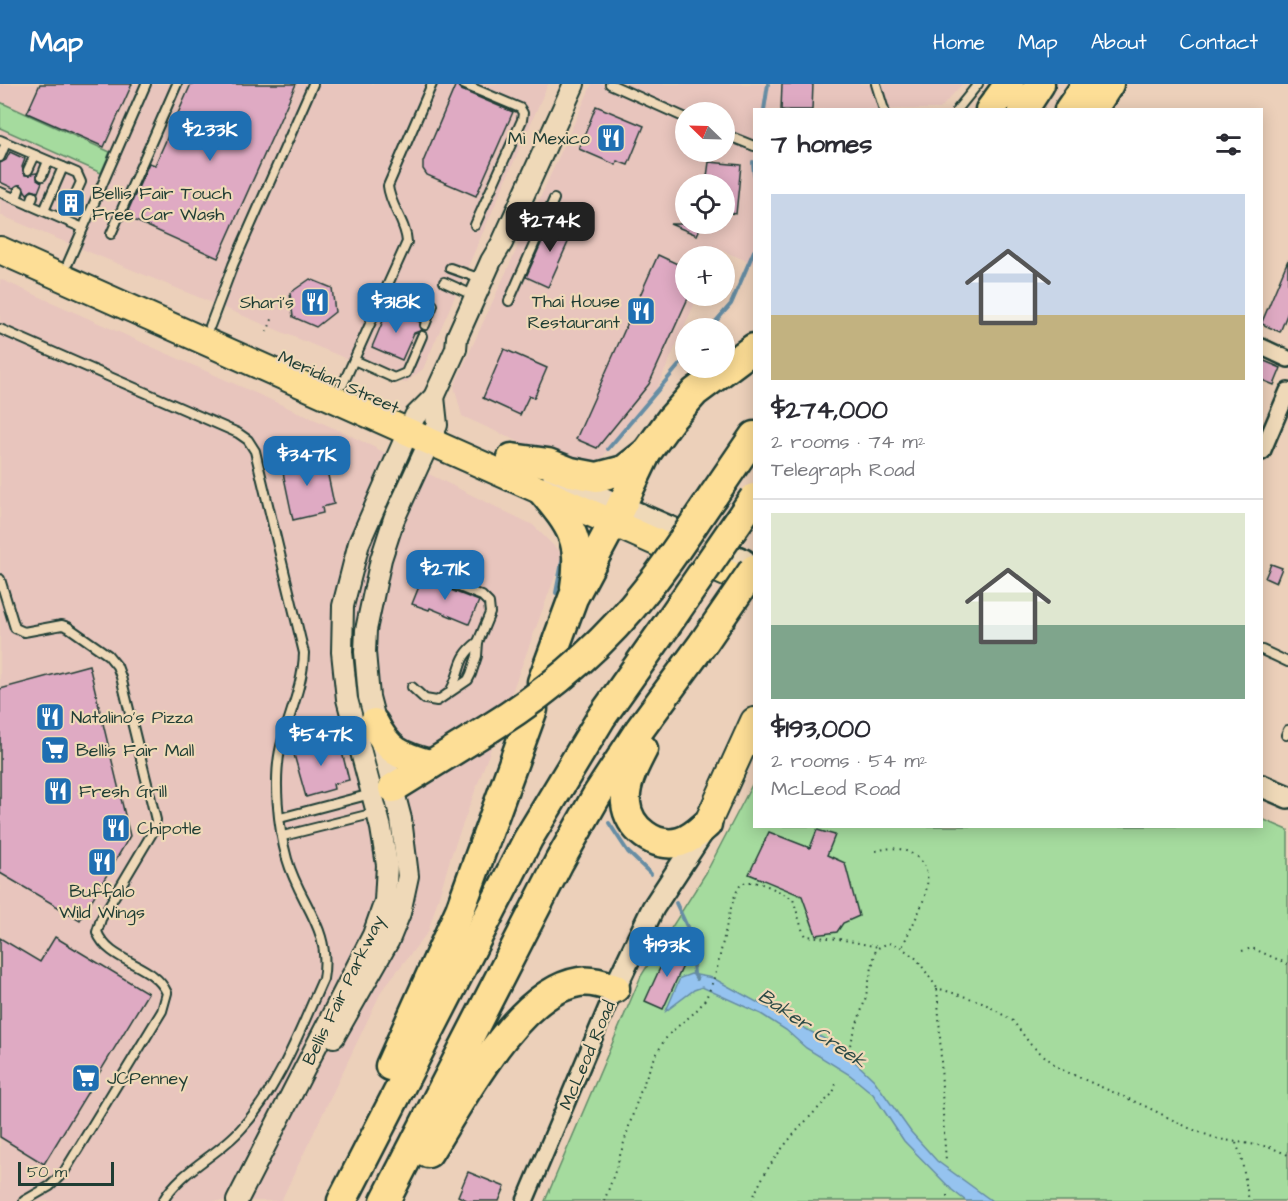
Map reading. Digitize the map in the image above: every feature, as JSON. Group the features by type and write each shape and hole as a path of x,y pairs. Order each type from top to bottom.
{"highway":[{"path":"991,108 1009,84"},
{"path":"1024,108 1040,84"},
{"path":"1070,108 1087,84"},
{"path":"1093,108 1109,84"},
{"name":"Meridian Street","path":"0,234 343,384 543,492 617,515 711,557"},
{"name":"Meridian Street","path":"0,250 115,301 422,428 512,458"},
{"path":"115,301 132,300 196,329 210,326"},
{"path":"542,682 573,598 647,452 671,419 695,392 753,349"},
{"path":"385,800 429,764 490,728 557,681 606,637 648,588 753,437"},
{"path":"512,458 548,463 570,472 597,477 624,470 647,452"},
{"path":"543,492 567,521 577,544 578,567 573,598"},
{"path":"342,1201 528,839 601,718 753,499"},
{"path":"707,824 681,842 659,842 649,838 633,823 626,802 627,788 634,768 704,642 711,557"},
{"path":"385,1201 564,852 597,795 640,729 704,642"},
{"path":"328,1201 460,910 533,709"},
{"path":"374,723 389,748 429,764"},
{"name":"McLeod Road","path":"707,824 753,723"},
{"path":"398,1201 486,1062 526,1012 548,995 568,984 584,981 615,988"}],"main road":[{"name":"Meridian Street","path":"512,458 617,515"},
{"path":"1263,786 1288,797"},
{"name":"McLeod Road","path":"615,988 653,908 707,824"}],"street":[{"path":"502,243 503,267 469,344 456,349 457,337 574,84"},
{"path":"1263,347 1288,359"},
{"name":"Bellis Fair Parkway","path":"385,800 365,652 369,609 381,559 422,428 456,349"},
{"path":"1263,450 1288,391"},
{"name":"Bellis Fair Parkway","path":"237,1201 292,1095 323,1054 389,940 400,913 408,876 385,800 346,690 342,652 343,606 359,543 422,428"},
{"name":"McLeod Road","path":"525,1201 615,988"}],"lane":[{"path":"68,264 146,84"},
{"path":"111,234 177,84"},
{"path":"210,326 233,265 313,84"},
{"path":"343,384 407,242 407,235 389,195 388,186 432,84"},
{"path":"463,84 520,108 523,113 522,120 475,225"},
{"path":"610,84 675,113"},
{"path":"876,84 883,108"},
{"path":"959,108 978,84"},
{"path":"735,138 753,146"},
{"path":"0,158 3,141 63,167 80,177 76,193"},
{"path":"28,170 35,155"},
{"path":"42,176 48,161"},
{"path":"44,211 63,167"},
{"path":"16,199 20,190"},
{"path":"0,192 83,228"},
{"path":"30,205 33,196"},
{"path":"509,301 554,198"},
{"path":"64,220 68,210"},
{"path":"450,268 479,288"},
{"path":"444,282 479,288"},
{"path":"425,325 434,306"},
{"path":"0,329 248,440 255,451 304,653 303,670 280,749 277,769 280,818 287,860 325,945 326,962 323,979 275,1080 255,1113 228,1143 188,1172 167,1200"},
{"path":"354,360 394,378 406,373 422,336"},
{"path":"412,687 431,701 436,701 468,680 477,656 478,642 490,613 489,603 482,596 414,569"},
{"path":"0,579 15,628 24,632 62,625 68,627 108,655 121,677 156,820 154,830 101,919 97,932 109,949 159,981 167,993 162,1011 64,1172 42,1191 24,1201"},
{"path":"450,691 464,655 478,642"},
{"path":"1263,650 1288,662"},
{"path":"280,818 385,800"},
{"path":"283,836 385,800"}],"path":[{"path":"267,332 273,317"},
{"path":"876,851 893,847 912,853 922,862 927,875 925,897 902,948"},
{"path":"604,1201 648,1072 670,1032 701,1006 705,999 716,975 735,891 745,882 753,882 793,899 806,936 839,939 878,947 888,943 902,948 917,959 937,988 942,1052 941,1101 946,1160"},
{"path":"850,1045 878,947"},
{"path":"1242,951 1252,948 1288,964"},
{"path":"937,988 982,1002 1013,1021 1031,1045 1060,1069 1191,1129 1236,1142 1270,1147 1288,1155"},
{"path":"752,1201 768,1165 783,1145 833,1093 836,1084"},
{"path":"1236,1142 1241,1156 1249,1201"},
{"path":"947,1195 947,1201"}],"shaded area":[{"path":"0,84 548,84 423,369 405,383 0,215 0,128 101,172 110,152 0,102"},
{"path":"592,84 962,84 941,108 753,108 753,264 735,256 735,246 675,246 675,306 694,306 688,318 675,318 675,348 654,395 602,458 588,464 552,457 462,416 454,386"},
{"name":"Bellis Fair Mall","path":"0,279 347,434 533,525 563,555 452,853 428,932 382,990 281,1201 0,1201"}],"green space":[{"path":"0,102 110,152 101,173 0,128"},
{"path":"753,783 753,828 1263,828 1263,819 1288,830 1288,1201 545,1201 641,976 706,873"}],"water":[{"path":"691,974 713,978 828,1041 874,1080 911,1132 937,1161 992,1201 966,1201 952,1190 904,1141 873,1094 850,1075 806,1048 786,1030 761,1014 702,987 694,990 666,1011 680,978"}],"building":[{"path":"40,84 132,84 104,147 27,113"},
{"path":"191,84 296,84 218,258 129,218 132,213 128,211 149,163 155,165"},
{"path":"456,84 461,90 513,112 476,196 427,175 423,169 423,162"},
{"path":"782,84 813,84 812,108 781,108"},
{"name":"Mi Mexico","path":"596,106 644,126 628,165 617,161 616,165 579,149"},
{"path":"10,152 25,159 22,167 25,175 37,173 37,179 42,182 38,192 32,190 27,194 21,185 13,188 0,182 0,163 6,160"},
{"path":"709,162 741,165 736,214 735,174 707,174"},
{"path":"552,219 574,229 548,287 526,277"},
{"path":"658,255 675,263 675,306 684,306 679,318 675,318 675,327 649,384 597,448 576,439"},
{"path":"1288,260 1288,312 1280,332 1263,324"},
{"path":"310,279 332,288 335,312 316,327 293,317 290,293"},
{"path":"388,309 420,322 422,330 414,333 402,360 372,347"},
{"path":"504,349 547,368 534,398 529,396 520,415 483,398"},
{"path":"1263,360 1281,368 1274,385 1263,380"},
{"path":"317,455 318,463 325,461 334,504 322,507 323,513 293,520 281,463"},
{"path":"1271,564 1282,568 1276,583 1265,578"},
{"path":"422,579 479,601 469,624 430,608 429,610 412,604"},
{"name":"Bellis Fair Mall","path":"89,665 130,836 80,920 0,873 0,689"},
{"path":"326,737 327,742 339,740 349,780 333,784 334,789 306,797 293,751 316,745 315,740"},
{"path":"817,830 835,835 827,855 845,863 859,916 843,923 837,932 816,935 802,896 749,874 769,832 810,848"},
{"path":"55,937 148,993 44,1164 0,1137 0,938 40,962"},
{"path":"670,946 688,955 663,1009 645,1001"},
{"path":"468,1172 505,1187 499,1201 469,1201 458,1196"}],"waterway":[{"name":"Baker Creek","path":"764,108 768,84"},
{"name":"Baker Creek","path":"719,318 731,304 753,253"},
{"name":"Baker Creek","path":"608,449 675,370"},
{"name":"Baker Creek","path":"556,593 564,552"},
{"name":"Baker Creek","path":"609,823 628,852 651,874"},
{"name":"Baker Creek","path":"676,903 690,933 694,974 697,979"}],"place":[{"name":"Mi Mexico","path":"611,138"},
{"name":"Bellis Fair Touch Free Car Wash","path":"71,203"},
{"name":"Shari's","path":"315,302"},
{"name":"Thai House Restaurant","path":"641,311"},
{"name":"Natalino's Pizza","path":"50,717"},
{"name":"Bellis Fair Mall","path":"55,750"},
{"name":"Fresh Grill","path":"58,791"},
{"name":"Chipotle","path":"116,828"},
{"name":"Buffalo Wild Wings","path":"102,862"},
{"name":"JCPenney","path":"86,1078"}]}
